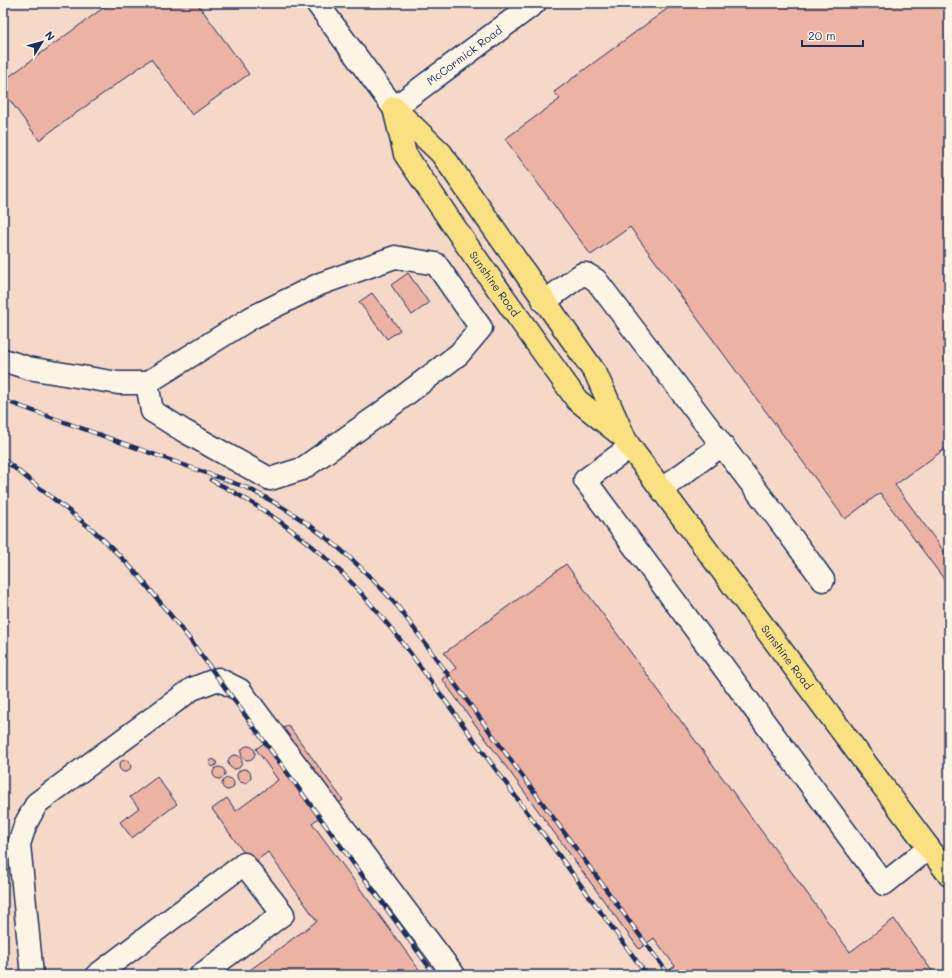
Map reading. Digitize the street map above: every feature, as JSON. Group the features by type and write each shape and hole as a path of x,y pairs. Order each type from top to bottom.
{"main road":[{"name":"Sunshine Road","path":"394,108 405,154 466,244 577,400 628,443"},
{"name":"Sunshine Road","path":"394,108 441,153 544,302 596,374 628,443 949,875"}],"street":[{"name":"Sunshine Road","path":"317,3 394,108"},
{"name":"McCormick Road","path":"394,108 535,3"},
{"path":"3,360 28,368 118,383 147,383 251,318 320,284 395,257 436,264 480,328 459,354 380,414 302,469 270,478 184,431 152,411 147,383"},
{"path":"544,302 582,274 586,274 596,280 823,580"},
{"path":"628,443 585,480 884,884 930,848"},
{"path":"662,490 722,445"},
{"path":"32,975 19,844 26,823 37,803 192,689 218,679 240,690 454,975"},
{"path":"97,975 244,864 283,914 201,975"}],"shaded area":[{"path":"3,3 949,3 949,975 3,975"}],"building":[{"path":"110,3 197,3 249,74 192,115 151,59 39,140 3,91 3,81"},
{"path":"675,3 949,3 949,446 895,485 949,558 949,586 880,493 845,519 630,227 591,255 505,139 560,99 554,92"},
{"path":"408,273 429,303 412,315 391,285"},
{"path":"372,293 400,330 387,339 359,302"},
{"path":"566,564 850,952 894,919 935,975 663,975 675,966 654,938 639,949 442,679 456,668 444,653"},
{"path":"288,725 343,800 312,823 423,975 243,975 317,921 268,852 252,864 212,809 227,798 236,811 278,780 256,749"},
{"path":"245,746 251,746 255,750 255,756 251,760 245,760 241,756 241,750"},
{"path":"232,755 238,755 242,759 242,765 238,769 232,769 228,765 228,759"},
{"path":"213,759 216,760 216,766 213,767 210,766 209,763 210,760"},
{"path":"125,760 129,762 131,766 129,770 125,772 121,770 119,766 121,762"},
{"path":"219,767 223,769 225,773 223,777 219,779 215,777 213,773 215,769"},
{"path":"241,769 247,769 251,773 251,779 247,783 241,783 237,779 237,773"},
{"path":"157,777 177,804 132,838 120,822 139,808 130,797"},
{"path":"226,778 230,778 234,784 230,790 226,790 222,786 222,782"}],"railway":[{"path":"3,400 245,487 289,511 328,539 347,555 399,608 669,975"},
{"path":"3,459 93,530 139,576 188,637 435,975"},
{"path":"211,480 263,510 297,534 328,560 367,599 405,646 647,975"}]}
